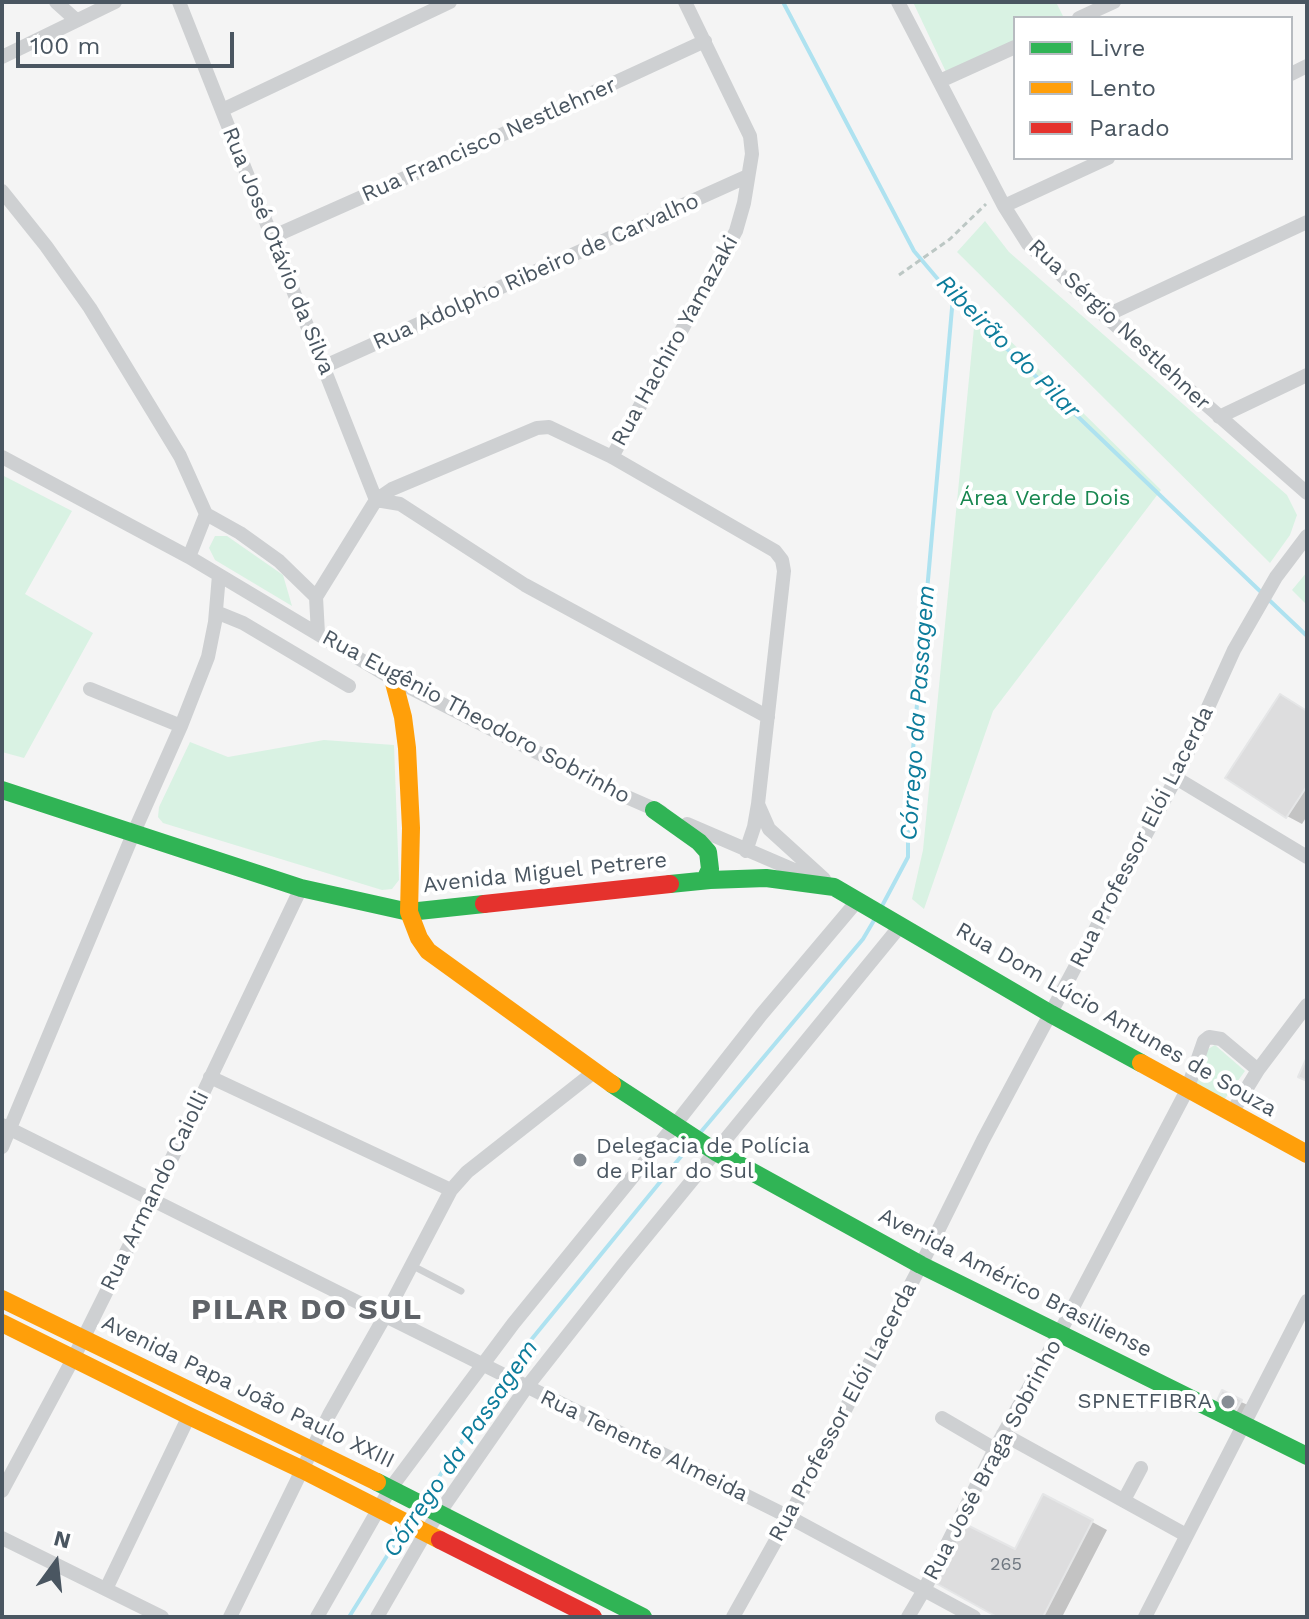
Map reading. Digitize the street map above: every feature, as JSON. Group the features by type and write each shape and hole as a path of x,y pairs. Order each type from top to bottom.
{"main road":[{"path":"393,679 407,748 411,828 409,912 419,938 428,951 594,1072 679,1129"},
{"name":"Avenida Miguel Petrere","path":"2,790 301,888 409,912 705,880 766,878 834,887 862,903"},
{"path":"654,810 708,852 710,869 705,880"},
{"name":"Rua Dom Lúcio Antunes de Souza","path":"862,903 1051,1014 1307,1154"},
{"name":"Avenida Américo Brasiliense","path":"679,1129 921,1265 1307,1456"},
{"name":"Avenida Papa João Paulo XXIII","path":"2,1299 410,1498 643,1617"},
{"name":"Avenida Papa João Paulo XXIII","path":"2,1323 387,1512 580,1614"}],"street":[{"path":"56,2 76,20"},
{"path":"2,57 115,2"},
{"name":"Rua José Otávio da Silva","path":"179,2 376,500"},
{"path":"222,110 450,2"},
{"name":"Rua Hachiro Yamazaki","path":"612,457 736,231 752,154 750,136 685,2"},
{"name":"Rua Sérgio Nestlehner","path":"898,2 1001,199 1028,244 1105,316 1307,493"},
{"path":"1083,16 1114,2"},
{"name":"Rua Francisco Nestlehner","path":"272,237 705,41"},
{"path":"940,81 1013,48"},
{"path":"1001,199 1103,160"},
{"name":"Rua Adolpho Ribeiro de Carvalho","path":"323,367 748,176"},
{"path":"2,191 46,246 97,320 180,456 206,514 240,533 279,561 316,597"},
{"path":"1105,316 1307,222"},
{"path":"1219,417 1307,375"},
{"path":"318,634 316,597 376,500 392,489 537,428 549,427 612,457 775,551 782,560 784,571 758,804 746,851"},
{"name":"Rua Eugênio Theodoro Sobrinho","path":"2,457 189,557 393,679 613,791 834,887"},
{"path":"376,500 400,504 525,585 768,717"},
{"path":"189,557 206,514"},
{"name":"Rua Professor Elói Lacerda","path":"733,1617 789,1517 983,1140 1176,778 1234,650 1276,577 1307,536"},
{"path":"2,1147 6,1127 181,726 208,657 219,575"},
{"path":"216,612 243,623 349,686"},
{"path":"90,689 181,726"},
{"path":"1176,778 1307,857"},
{"path":"758,804 769,829 834,887"},
{"name":"Rua Armando Caiolli","path":"2,1491 73,1359 152,1200 301,888"},
{"path":"317,1617 387,1512 390,1489 487,1368 550,1276 679,1129 761,1015 845,917 862,903"},
{"path":"377,1617 421,1530 522,1385 605,1288 711,1148 883,945 896,922"},
{"path":"1231,1114 1258,1070 1307,1005"},
{"name":"Rua José Braga Sobrinho","path":"908,1617 1187,1090 1204,1041 1209,1037 1221,1039 1258,1070"},
{"path":"230,1617 343,1389 451,1190 467,1172 594,1072"},
{"path":"210,1077 451,1190"},
{"name":"Rua Tenente Almeida","path":"6,1127 789,1517 974,1617"},
{"path":"1145,1617 1307,1301"},
{"path":"106,1589 189,1416"},
{"path":"942,1418 995,1449"},
{"path":"1003,1434 1186,1535"},
{"path":"1124,1500 1141,1468"},
{"path":"2,1538 162,1617"},
{"path":"580,1614 587,1589"}],"lane":[{"path":"411,1265 461,1291"}],"path":[{"path":"899,275 1001,199"}],"green space":[{"path":"913,2 1056,2 1063,16 1013,16 1013,41 946,72"},
{"path":"985,221 1009,252 1287,495 1297,515 1290,535 1270,563 957,252"},
{"name":"Área Verde Dois","path":"976,307 1161,490 993,711 924,909 912,899 923,850"},
{"path":"2,475 72,511 25,594 93,633 24,758 2,752"},
{"path":"215,536 227,536 283,575 292,606 215,560 209,548"},
{"path":"1307,572 1307,605 1292,590"},
{"path":"324,740 394,745 399,880 392,889 382,890 163,823 158,817 159,807 190,742 228,757"},
{"path":"1215,1045 1245,1071 1224,1100 1190,1082 1208,1049"}],"building":[{"path":"1280,694 1307,711 1307,786 1286,818 1225,778"},
{"path":"1307,1057 1307,1081 1298,1077"},
{"name":"SPNETFIBRA","path":"1222,1390 1242,1400 1234,1414 1215,1405"},
{"path":"1043,1494 1093,1520 1043,1617 997,1617 932,1581 965,1524 1015,1549"}],"waterway":[{"name":"Ribeirão do Pilar","path":"783,2 914,251 953,297 1262,593"},
{"name":"Córrego da Passagem","path":"882,906 908,857 908,806 953,297"},
{"name":"Ribeirão do Pilar","path":"1268,599 1307,636"},
{"name":"Córrego da Passagem","path":"700,1133 863,939 876,917"},
{"name":"Córrego da Passagem","path":"426,1497 513,1362 692,1143"},
{"name":"Córrego da Passagem","path":"349,1617 405,1527"}],"traffic: fast":[{"path":"2,790 301,888 409,912 484,904"},
{"path":"654,810 708,852 710,869 705,880"},
{"path":"670,884 766,878 834,887 1141,1063"},
{"path":"612,1084 716,1152 921,1265 1307,1456"},
{"path":"377,1482 643,1617"}],"traffic: slow":[{"path":"393,679 407,748 411,828 409,912 419,938 428,951 612,1084"},
{"path":"1141,1063 1307,1154"},
{"path":"2,1299 377,1482"},
{"path":"2,1323 440,1540"}],"traffic: jam":[{"path":"484,904 670,884"},
{"path":"440,1540 593,1617"}],"place":[{"name":"Delegacia de Polícia de Pilar do Sul","path":"580,1160"},
{"name":"SPNETFIBRA","path":"1228,1402"}],"district":[{"name":"PILAR DO SUL","path":"307,1310"}]}
